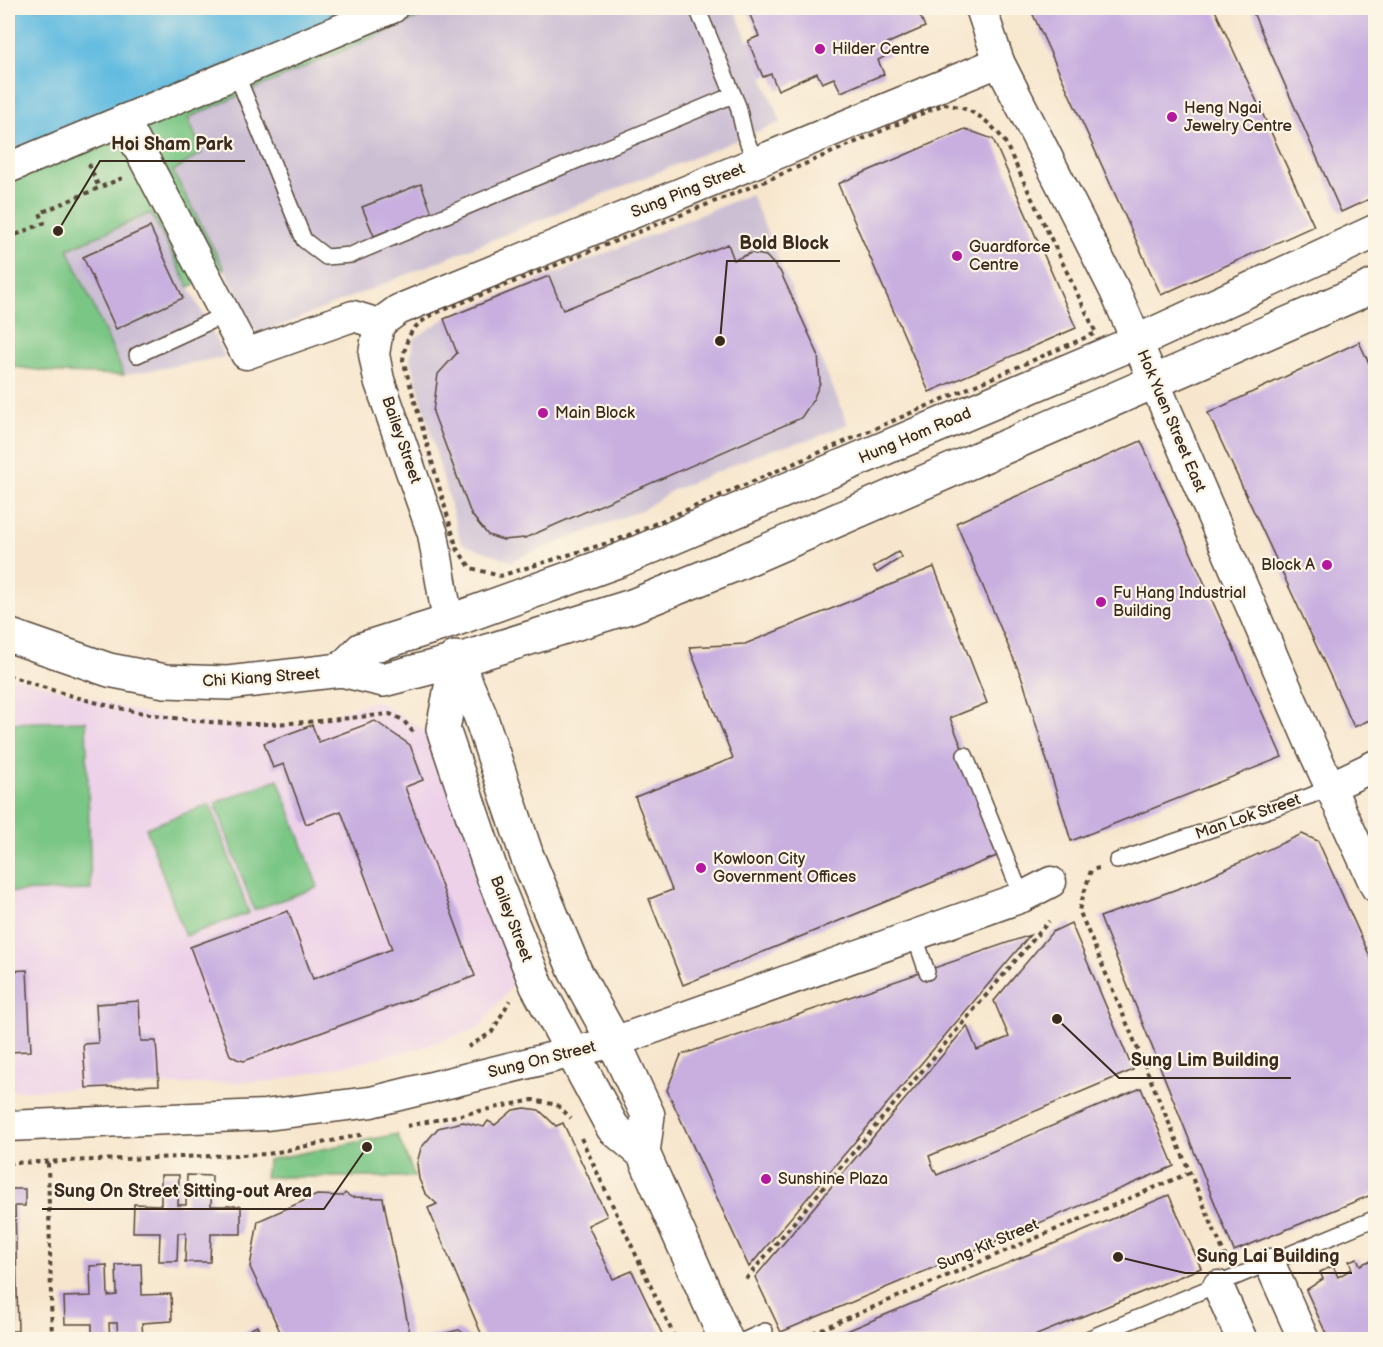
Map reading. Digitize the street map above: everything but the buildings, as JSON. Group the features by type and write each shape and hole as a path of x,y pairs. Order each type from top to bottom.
{"main road":[{"name":"Hung Hom Road","path":"448,622 620,560 1136,342 1376,231"},
{"path":"456,661 632,606 734,565 1376,285"},
{"name":"Bailey Street","path":"448,622 456,661 480,715 527,856 575,971 614,1042 648,1115 642,1153"},
{"name":"Chi Kiang Street","path":"341,670 362,649 448,622"},
{"name":"Chi Kiang Street","path":"8,635 110,670 165,681 228,683 341,670 383,680 456,661"},
{"name":"Bailey Street","path":"456,661 443,729 494,876 537,986 614,1128 642,1153 726,1340"}],"street":[{"path":"8,168 392,8"},
{"name":"Hok Yuen Street East","path":"981,8 999,62 1115,291 1330,787 1376,887"},
{"name":"Sung Ping Street","path":"379,324 398,310 999,62"},
{"path":"124,120 246,354 353,316 379,324"},
{"name":"Bailey Street","path":"379,324 374,354 379,380 433,534 448,622"},
{"name":"Man Lok Street","path":"1330,787 1376,765"},
{"name":"Sung On Street","path":"8,1126 265,1115 359,1103 614,1042 1022,897 1051,882"},
{"path":"1270,1264 1304,1340"},
{"path":"1223,1274 1242,1340"}],"lane":[{"path":"697,8 733,95 756,163"},
{"path":"236,73 304,240 326,256 351,255 733,95"},
{"path":"137,355 226,314"},
{"path":"965,755 1022,897"},
{"name":"Man Lok Street","path":"1117,861 1310,796 1330,787"},
{"path":"914,934 927,972"},
{"path":"1085,1340 1223,1274 1270,1264 1376,1218"},
{"path":"745,1340 765,1331"}],"path":[{"path":"944,104 965,107 988,120 1004,140 1096,333 617,540 500,576 471,568 457,549 403,360 406,339 418,323 436,313 763,182 944,104"},
{"path":"8,238 44,223 40,213 149,167"},
{"path":"1092,870 1079,910 1189,1173 1223,1274"},
{"path":"746,1279 1049,921"},
{"path":"463,1050 492,1032 502,1013"},
{"path":"533,1100 557,1105 574,1122"},
{"path":"579,1133 676,1340"},
{"path":"48,1163 52,1340"},
{"name":"Sung Kit Street","path":"796,1340 1189,1173"}],"shaded area":[{"path":"365,8 734,8 781,122 258,335 139,102"},
{"path":"751,194 848,424 815,438 766,451 671,491 644,509 511,561 461,543 410,358 414,339 444,319"},
{"path":"151,213 225,357 124,375 68,249"},
{"path":"8,675 154,716 240,726 304,725 376,700 435,737 525,970 478,1028 417,1049 274,1081 8,1091"}],"green space":[{"path":"365,8 441,8 188,118 202,153 173,171 224,269 189,287 151,213 68,249 124,375 61,373 8,366 8,156"},
{"path":"86,721 91,890 8,892 8,723"},
{"path":"278,779 318,887 254,910 215,803"},
{"path":"210,804 249,913 185,936 146,828"},
{"path":"397,1134 415,1177 265,1177 268,1160"}],"water":[{"path":"8,8 365,8 8,156"}],"place":[{"name":"Hilder Centre","path":"820,49"},
{"name":"Heng Ngai Jewelry Centre","path":"1172,117"},
{"name":"Hoi Sham Park","path":"58,231"},
{"name":"Guardforce Centre","path":"957,256"},
{"name":"Bold Block","path":"720,341"},
{"name":"Main Block","path":"543,413"},
{"name":"Block A","path":"1327,565"},
{"name":"Fu Hang Industrial Building","path":"1101,602"},
{"name":"Kowloon City Government Offices","path":"701,868"},
{"name":"Sung Lim Building","path":"1057,1019"},
{"name":"Sung On Street Sitting-out Area","path":"367,1147"},
{"name":"Sunshine Plaza","path":"766,1179"},
{"name":"Sung Lai Building","path":"1118,1257"}]}
